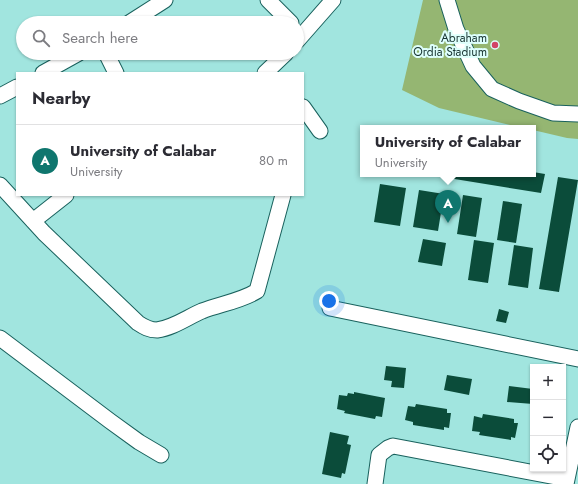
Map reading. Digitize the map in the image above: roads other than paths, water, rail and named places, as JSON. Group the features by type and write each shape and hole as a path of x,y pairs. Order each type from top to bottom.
{"street":[{"path":"140,16 165,0"},
{"path":"268,0 284,16"},
{"path":"304,30 333,0"},
{"path":"447,0 456,29 473,66 492,89 519,101 553,113 578,114"},
{"path":"45,72 66,60"},
{"path":"110,60 116,72"},
{"path":"271,71 280,60"},
{"path":"0,96 16,88"},
{"path":"304,108 320,131"},
{"path":"0,185 33,221 138,322 147,329 155,330 165,328 202,311 249,296 257,291 283,196"},
{"path":"33,221 65,196"},
{"path":"330,308 578,359"},
{"path":"0,338 110,421 139,442 161,455"},
{"path":"375,484 379,455 393,446 567,481 578,428"}],"place":[{"name":"Abraham Ordia Stadium","path":"495,45"},
{"name":"University of Calabar","path":"448,223"}]}
